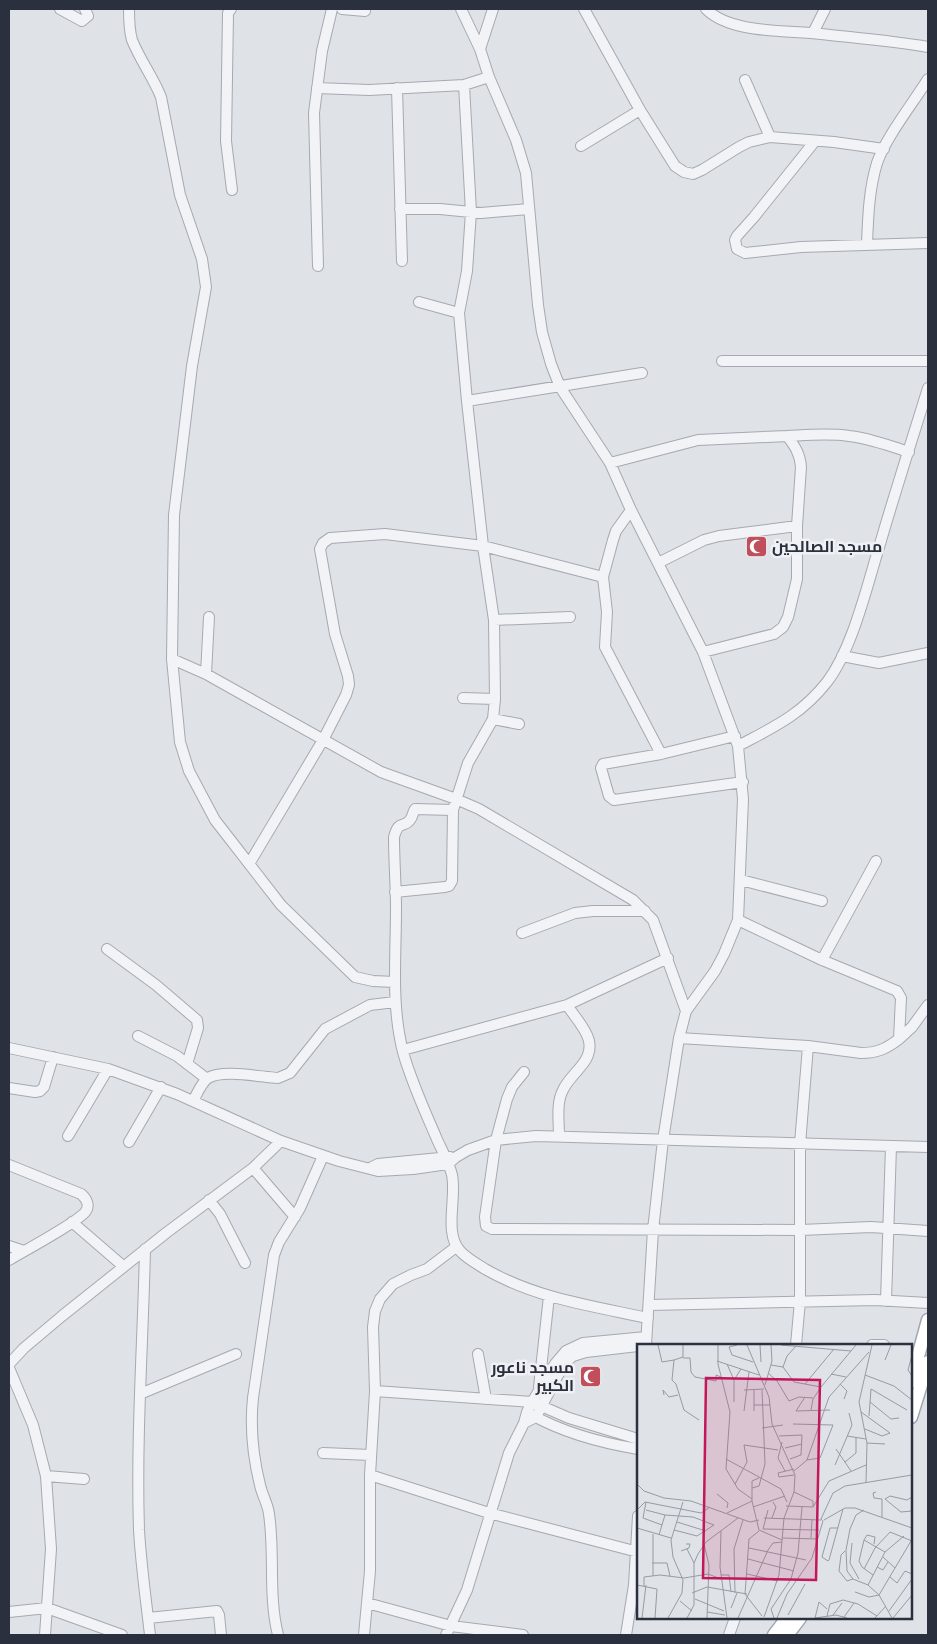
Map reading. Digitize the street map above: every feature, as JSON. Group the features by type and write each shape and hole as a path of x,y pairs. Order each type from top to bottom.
{"main road":[{"path":"912,1379 928,1320"},
{"path":"912,1410 919,1357"},
{"path":"774,1635 785,1619"},
{"path":"787,1635 799,1619"}],"street":[{"path":"60,9 82,20 88,16 85,9"},
{"path":"129,9 132,40 156,83 161,97 180,196 202,259 206,287 189,385 174,515 172,659 180,742 189,771 215,820 281,905 350,973 366,980 395,982"},
{"path":"318,266 314,114 322,51 332,9"},
{"path":"342,9 365,11"},
{"path":"461,9 480,50 521,155 526,173 534,276 542,332 551,364 560,387 610,463 631,510 703,652 737,741 743,782 741,880 738,920 715,971 686,1010 679,1038 663,1140 653,1230 645,1343 596,1341 576,1345 562,1356 538,1392"},
{"path":"480,50 493,9"},
{"path":"584,9 640,110 675,166 684,172 693,174 744,145 770,137 884,149"},
{"path":"706,9 710,13 732,23 758,29 813,33 928,47"},
{"path":"813,33 825,9"},
{"path":"227,10 226,141 232,190"},
{"path":"317,88 369,90 464,85 489,77"},
{"path":"866,244 872,184 878,162 884,149 928,79"},
{"path":"744,80 770,137"},
{"path":"395,892 449,886 452,881 453,810 468,763 493,719 495,699 494,620 483,546 459,313 467,271 471,212 464,85"},
{"path":"397,88 402,261"},
{"path":"581,146 640,110"},
{"path":"815,141 737,236 735,240 737,249 745,253 866,244 928,243"},
{"path":"400,209 440,209 491,213 530,209"},
{"path":"420,302 459,313"},
{"path":"722,361 928,361"},
{"path":"467,401 642,373"},
{"path":"743,782 614,800 611,798 601,768 602,764 737,741 785,722 798,712 827,681 842,656 862,606 897,485 928,388"},
{"path":"610,463 698,440 824,434 876,441 909,452"},
{"path":"703,652 774,634 783,627 788,617 797,579 800,457 787,436"},
{"path":"631,510 612,540 603,577 607,612 605,648 661,754"},
{"path":"658,563 704,540 719,536 797,526"},
{"path":"249,864 323,740 346,695 349,685 335,634 320,549 330,538 385,534 483,546 603,577"},
{"path":"206,674 209,617"},
{"path":"494,620 570,617"},
{"path":"842,656 879,663 928,653"},
{"path":"172,659 206,674 381,772 479,809 633,900 653,920 686,1010"},
{"path":"463,698 495,699"},
{"path":"493,719 518,724"},
{"path":"453,810 415,809 410,820 407,823 400,824 396,829 394,837 395,1002 403,1050 424,1110 449,1159 454,1185 452,1232 456,1247 467,1258 506,1281 549,1296 648,1318"},
{"path":"822,960 876,861"},
{"path":"741,880 822,901"},
{"path":"522,933 574,913 645,911"},
{"path":"738,920 822,960 897,991 901,998 899,1039"},
{"path":"107,949 156,985 197,1020 198,1028 187,1064"},
{"path":"403,1050 567,1005 668,958"},
{"path":"193,1101 207,1079 225,1074 278,1078 286,1076 295,1068 325,1029 370,1005 395,1002"},
{"path":"559,1136 561,1095 566,1085 586,1060 590,1049 589,1038 567,1005"},
{"path":"679,1038 808,1046 870,1053 887,1049 912,1027 928,1005"},
{"path":"138,1036 169,1052 207,1079"},
{"path":"796,1344 800,1302 800,1144 808,1046"},
{"path":"9,1048 108,1069 161,1087 281,1141 323,1156 378,1171 390,1171 449,1159 496,1140 522,1137 559,1136 928,1147"},
{"path":"9,1088 40,1091 44,1087 52,1058"},
{"path":"68,1136 108,1069"},
{"path":"524,1072 509,1092 496,1140 485,1217 485,1223 488,1228 505,1230 801,1230 870,1227 928,1232"},
{"path":"129,1142 161,1087"},
{"path":"9,1364 35,1338 123,1266 253,1168 281,1141"},
{"path":"886,1301 892,1146"},
{"path":"278,1635 272,1605 269,1514 257,1473 252,1443 251,1413 274,1255 279,1242 295,1217 323,1156"},
{"path":"9,1165 81,1194 87,1201 85,1212 72,1222 9,1260"},
{"path":"253,1168 295,1217"},
{"path":"209,1200 220,1214 245,1263"},
{"path":"72,1222 123,1266"},
{"path":"9,1246 24,1251"},
{"path":"364,1635 370,1555 370,1475 375,1391 373,1319 380,1298 393,1284 411,1274 427,1269 456,1247"},
{"path":"145,1249 140,1394 139,1530 150,1635"},
{"path":"537,1405 549,1296"},
{"path":"649,1306 875,1300 928,1303"},
{"path":"449,1630 467,1590 489,1512 509,1453 524,1423 532,1415 537,1405 574,1356 586,1352 637,1346"},
{"path":"140,1394 236,1354"},
{"path":"478,1354 486,1399"},
{"path":"9,1368 33,1424 46,1476 52,1549 45,1635"},
{"path":"375,1391 486,1399 537,1405 569,1418 637,1439"},
{"path":"520,1402 532,1415 564,1429 637,1449"},
{"path":"323,1453 371,1455"},
{"path":"370,1475 489,1512 637,1552 633,1594 626,1635"},
{"path":"46,1476 84,1479"},
{"path":"367,1603 449,1630 523,1635"},
{"path":"9,1612 47,1608 122,1635"},
{"path":"148,1618 217,1611 221,1635"},
{"path":"730,1635 735,1619"}],"place":[{"name":"مسجد الصالحين","path":"756,546"},
{"name":"مسجد ناعور الكبير","path":"590,1376"}]}
